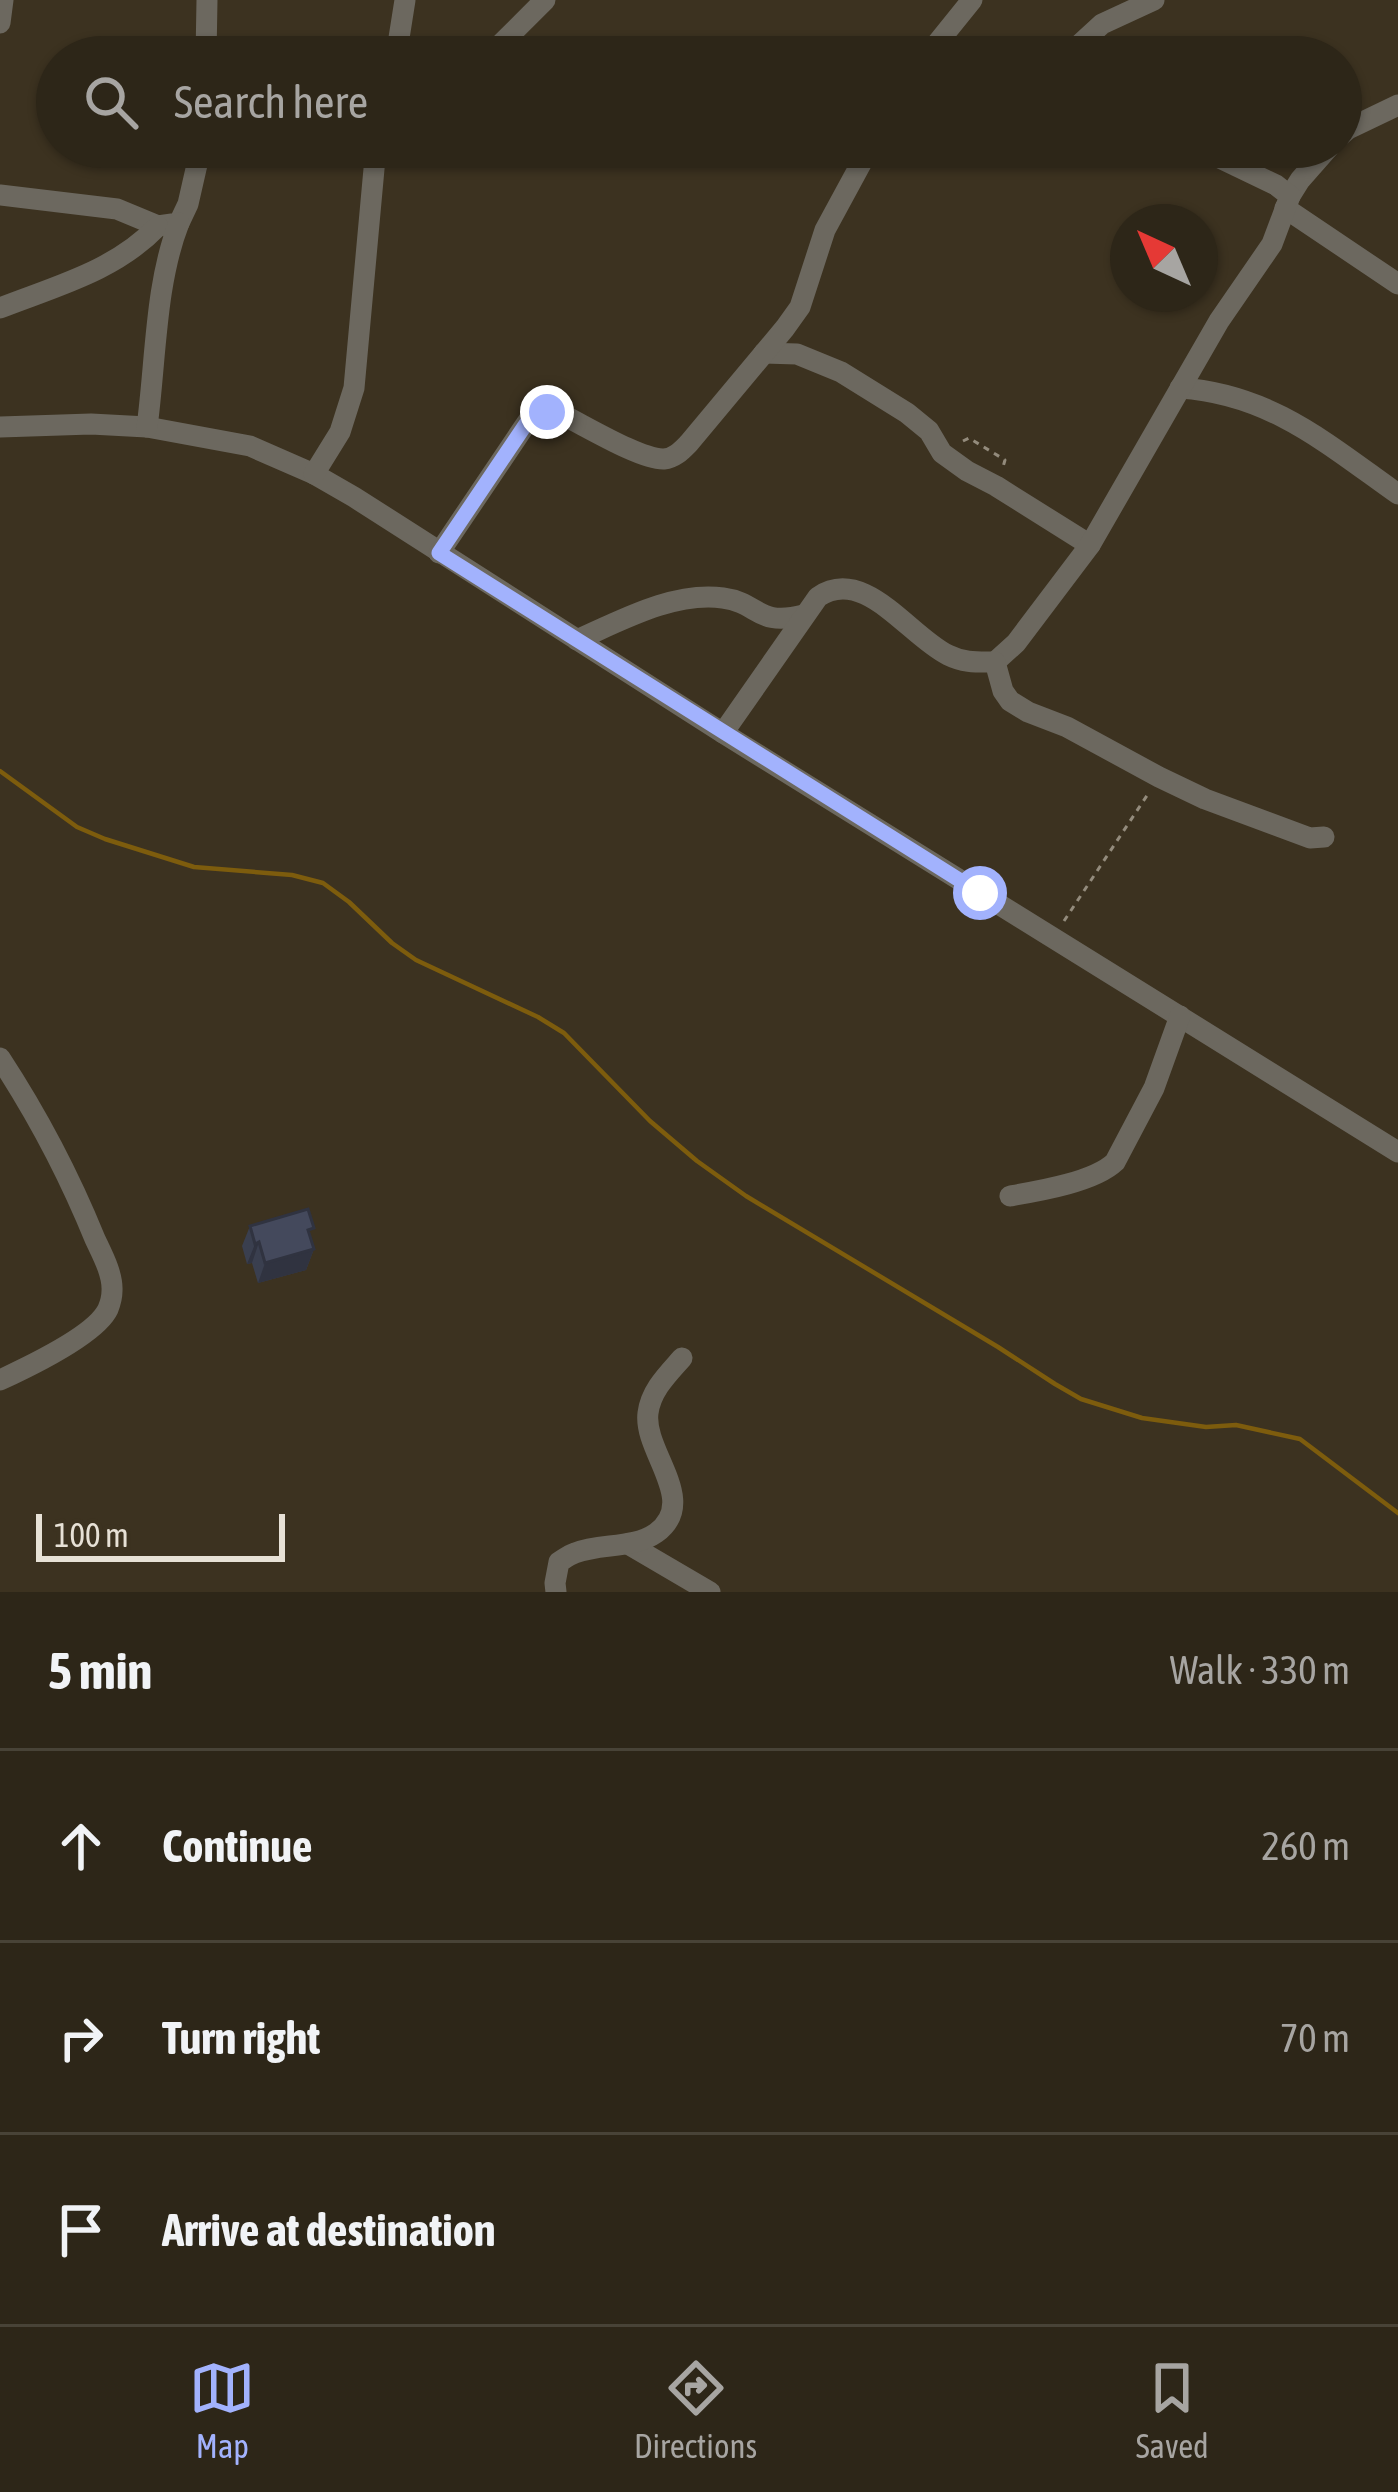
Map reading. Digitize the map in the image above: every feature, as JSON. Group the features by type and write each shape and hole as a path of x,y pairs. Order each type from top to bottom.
{"street":[{"path":"0,23 3,0"},
{"path":"206,36 207,0"},
{"path":"400,36 406,0"},
{"path":"509,36 545,0"},
{"path":"943,36 972,0"},
{"path":"1089,36 1102,24 1154,0"},
{"path":"1362,122 1398,104"},
{"path":"0,308 87,275 169,225 188,204 196,168"},
{"path":"314,474 340,432 354,388 374,168"},
{"path":"439,553 530,418 547,412 561,414 641,454 662,459 689,443 800,307 825,230 859,168"},
{"path":"1241,168 1276,185 1287,202 1398,284"},
{"path":"723,734 804,615 828,590 863,592 918,637 965,662 994,662 1016,643 1090,545 1219,321 1272,244 1287,202 1311,168"},
{"path":"0,195 117,208 169,225"},
{"path":"147,427 169,225"},
{"path":"764,353 797,354 841,372 907,413 929,431 942,453 968,472 1090,545"},
{"path":"1180,388 1251,401 1344,453 1398,494"},
{"path":"0,427 147,427 250,446 314,474 723,734 1398,1151"},
{"path":"577,640 692,599 723,598 775,620 804,615"},
{"path":"994,662 1010,701 1028,712 1067,727 1205,799 1310,838 1324,836"},
{"path":"1010,1196 1105,1171 1115,1162 1154,1088 1180,1016"},
{"path":"0,1058 72,1182 107,1267 112,1292 107,1312 95,1325 32,1366 0,1380"},
{"path":"556,1592 559,1562 575,1553 651,1537 673,1510 671,1486 649,1431 648,1412 662,1380 682,1358"},
{"path":"628,1544 710,1592"}],"path":[{"path":"942,453 969,438 1005,460 996,486"},
{"path":"1053,938 1159,777"}],"building":[{"path":"308,1209 314,1249 265,1263 250,1226"}],"waterway":[{"path":"0,771 77,827 105,839 194,867 292,875 323,883 416,960 564,1033 650,1121 746,1196 1055,1384 1081,1399 1142,1418 1206,1427 1236,1425 1300,1439 1398,1513"}],"route":[{"path":"547,412 530,418 439,553 980,893"}]}
